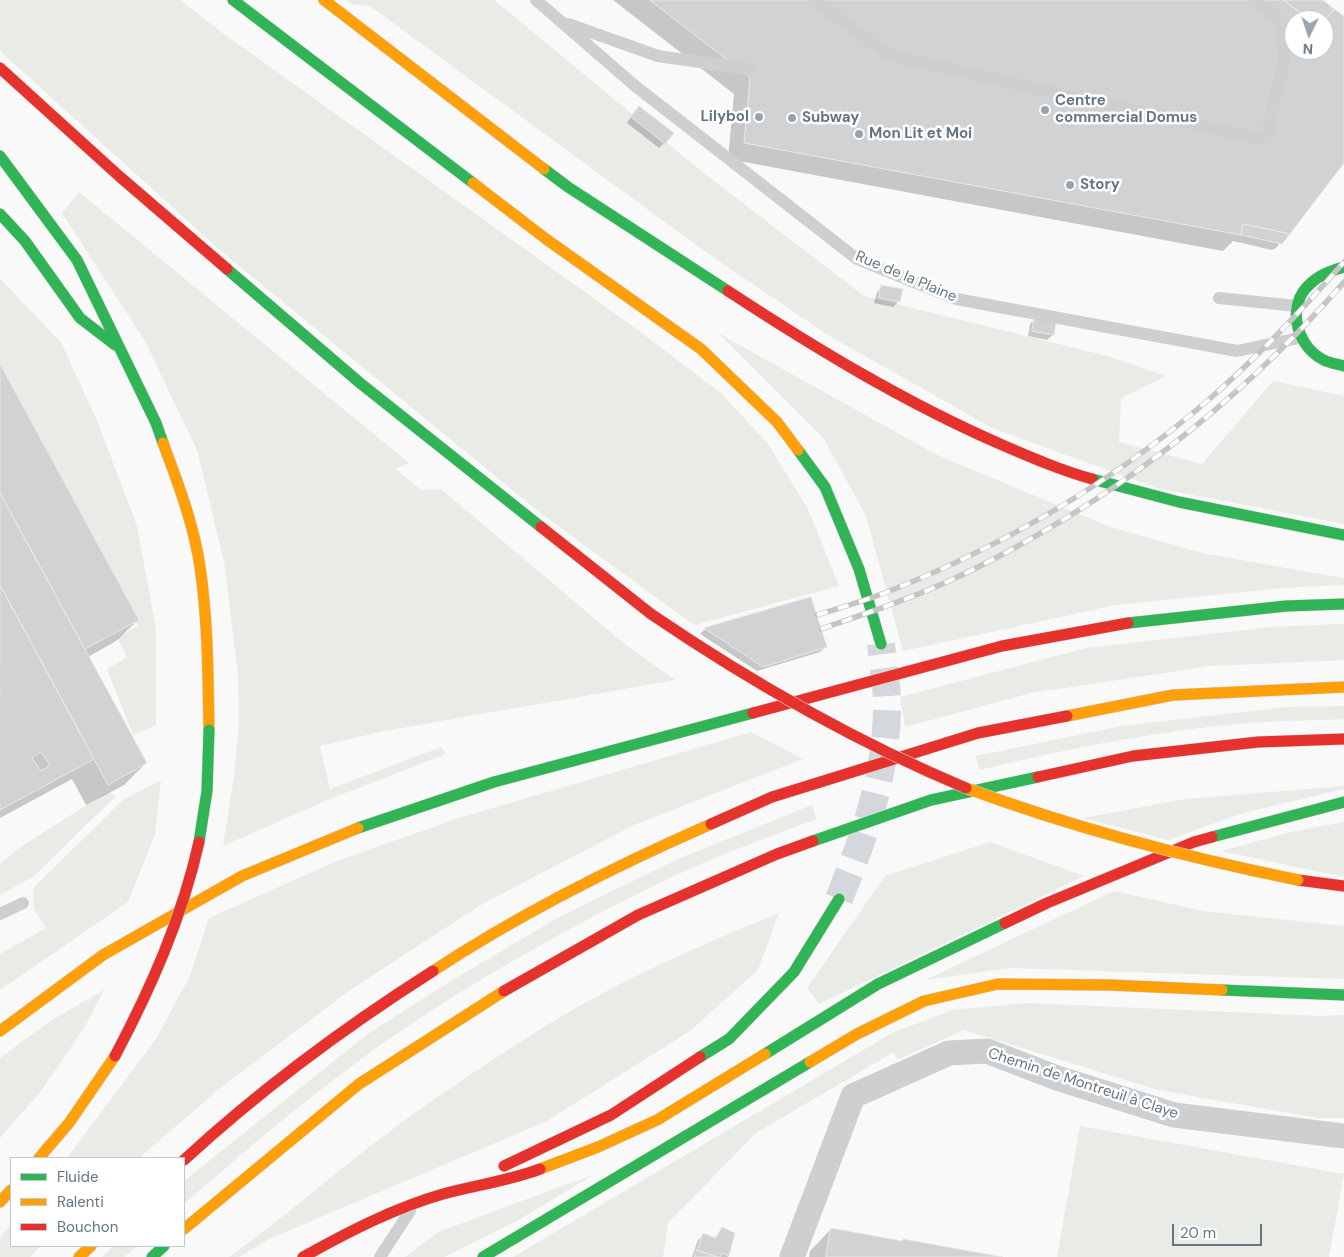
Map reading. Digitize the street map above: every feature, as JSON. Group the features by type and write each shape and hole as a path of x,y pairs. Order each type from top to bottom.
{"main road":[{"path":"220,0 276,35"},
{"path":"233,0 276,35 546,239 700,349 777,422 825,487 860,569 881,644"},
{"path":"324,0 568,187 794,334 943,419 1062,471 1178,502 1344,535"},
{"path":"0,68 120,176 360,383 651,614 730,667 820,719 918,768 1000,801 1091,832 1201,862 1298,880 1344,886"},
{"path":"0,156 77,260 156,423 183,497 200,565 208,637 209,730 207,791 195,862 174,927 143,1004 115,1056 69,1123 40,1157"},
{"path":"0,214 25,241 80,318 122,351"},
{"path":"1344,266 1329,268 1310,281 1300,294 1296,306 1299,338 1310,353 1331,364 1344,366"},
{"path":"0,1031 103,955 242,876 374,821 494,782 1002,646 1133,622 1286,606 1344,604"},
{"path":"185,1159 223,1124 361,1017 483,938 632,858 772,797 978,733 1134,702 1173,695 1344,687"},
{"path":"185,1228 359,1084 492,998 638,915 777,854 931,800 1133,756 1258,742 1344,739"},
{"path":"302,1257 352,1230 414,1204 443,1194 528,1174 598,1147 657,1120 878,984 1047,903 1194,842 1344,802"},
{"path":"443,1194 611,1115 729,1039 794,972 839,899"},
{"path":"484,1257 857,1034 924,1001 998,984 1110,985 1344,995"},
{"path":"0,1202 10,1191"},
{"path":"79,1257 90,1247"},
{"path":"152,1257 163,1247"}],"street":[{"name":"Chemin de Montreuil à Claye","path":"792,1257 853,1096 949,1053 987,1052 1056,1078 1174,1116 1344,1136"}],"lane":[{"name":"Rue de la Plaine","path":"536,0 634,85 857,259 956,299 1236,351 1299,338"},
{"path":"814,0 888,55 1264,140 1284,62 1282,22 1254,0"},
{"path":"561,22 658,56 748,69"},
{"path":"1219,298 1296,306"},
{"path":"0,914 23,903"},
{"path":"380,1257 414,1204"}],"shaded area":[{"path":"0,0 180,0 220,31 623,319 721,393 768,444 808,509 839,586 694,625 539,512 221,251 0,51"},
{"path":"346,0 494,0 701,171 864,296 1107,356 1166,376 1121,398 1119,442 1202,464 1273,381 1344,396 1344,524 1157,488 992,428 828,335 714,258 370,6 351,4"},
{"path":"79,192 409,463 396,469 421,490 441,489 627,646 676,680 384,731 320,746 330,789 441,747 446,754 325,801 223,846 234,777 239,722 238,675 224,561 197,450 145,341 62,213"},
{"path":"0,279 61,342 98,423 137,526 156,629 156,725 133,735 107,669 127,657 117,637 138,626 0,365"},
{"path":"718,333 937,455 1110,527 1206,554 1344,578 1344,585 1283,588 1116,605 903,651 866,516 824,439"},
{"path":"1344,624 1344,660 1211,666 1031,693 905,727 900,697 1086,648 1271,627"},
{"path":"1344,706 1344,719 1264,722 1156,734 1050,754 979,770 976,756 1122,726 1286,707"},
{"path":"751,732 803,759 634,825 484,903 350,990 219,1089 140,1157 68,1157 156,1039 190,976 209,918 337,861 459,818"},
{"path":"161,780 155,834 128,902 0,990 0,954 46,928 34,909 33,888 123,800"},
{"path":"1344,786 1344,789 1239,814 1168,840 1083,818 1186,799"},
{"path":"109,791 115,797 34,876 0,895 0,864 19,848"},
{"path":"812,805 816,819 708,861 645,890 541,945 440,1005 340,1075 245,1151 185,1203 185,1180 369,1033 451,981 559,917 680,858"},
{"path":"1344,822 1344,877 1221,851 1291,832"},
{"path":"990,842 1084,876 819,1004 807,988 885,876"},
{"path":"1114,891 1203,911 1344,926 1344,979 1011,968 925,980"},
{"path":"779,913 758,970 690,1031 547,1121 269,1239 239,1257 229,1257 412,1115 532,1034 599,995 649,970"},
{"path":"104,990 84,1028 41,1091 0,1138 0,1058 50,1021"},
{"path":"1027,1003 1321,1016 1344,1015 1344,1118 1318,1118 1158,1090 964,1030 897,1060 894,1052 756,1133 668,1223 663,1257 513,1257 892,1033 952,1010"},
{"path":"1080,1126 1344,1174 1329,1257 1057,1257"},
{"path":"595,1174 517,1221 444,1257 405,1257 438,1232"},
{"path":"10,1225 10,1247 40,1247 30,1257 0,1257 0,1237"},
{"path":"113,1247 136,1247 124,1257 102,1257"}],"building":[{"name":"Centre commercial Domus","path":"650,0 1284,0 1297,10 1284,10 1284,60 1334,60 1333,10 1334,9 1344,16 1344,163 1290,234 1243,224 1241,235 744,143 750,78"},
{"path":"1284,0 1323,0 1334,9 1333,10 1297,10"},
{"path":"639,106 674,133 665,144 631,117"},
{"path":"1243,224 1290,234 1282,244 1241,235"},
{"path":"881,285 903,289 900,302 879,298"},
{"path":"1035,318 1056,322 1054,335 1032,331"},
{"path":"0,364 139,620 85,649 0,493"},
{"path":"0,493 147,763 108,785 0,585"},
{"path":"0,585 94,759 0,810"},
{"path":"811,597 827,647 763,667 704,628"},
{"path":"41,752 50,765 41,771 32,758"},
{"path":"722,1227 735,1233 729,1256 722,1253 720,1257 717,1257 697,1250 703,1233 716,1238"},
{"path":"831,1228 902,1241 903,1239 1003,1257 826,1257"},
{"path":"697,1250 717,1257 695,1257"}],"tunnel":[{"path":"839,899 872,808 882,761 887,704 881,644"}],"railway":[{"path":"817,615 883,594 976,553 1017,532 1096,484 1171,431 1225,386 1278,334 1344,262"},
{"path":"821,629 876,610 966,573 1020,545 1071,515 1121,482 1170,447 1261,369 1344,282"}],"traffic: fast":[{"path":"233,0 473,183"},
{"path":"0,156 77,260 156,423 163,443"},
{"path":"544,169 568,187 728,291"},
{"path":"0,214 25,241 80,318 115,345"},
{"path":"1344,267 1322,275 1310,284 1298,303 1296,313 1300,335 1313,353 1327,362 1344,366"},
{"path":"227,269 360,383 541,527"},
{"path":"798,450 825,487 859,569 881,644"},
{"path":"1092,479 1179,502 1344,535"},
{"path":"1128,623 1286,606 1344,604"},
{"path":"358,828 494,782 753,713"},
{"path":"199,842 207,791 209,730"},
{"path":"813,841 931,800 1038,777"},
{"path":"1212,837 1344,802"},
{"path":"700,1057 729,1039 794,972 839,899"},
{"path":"765,1054 878,984 1005,923"},
{"path":"1222,990 1344,995"},
{"path":"483,1257 810,1062"},
{"path":"152,1257 163,1247"}],"traffic: slow":[{"path":"324,0 544,169"},
{"path":"473,183 546,239 701,349 777,422 798,450"},
{"path":"163,443 190,520 200,567 206,628 209,730"},
{"path":"1067,716 1173,695 1344,687"},
{"path":"966,788 1088,829 1213,862 1298,880"},
{"path":"433,971 500,929 569,891 711,824"},
{"path":"0,1031 103,955 242,876 358,828"},
{"path":"810,1062 857,1034 924,1001 998,984 1110,985 1222,990"},
{"path":"185,1228 359,1084 504,991"},
{"path":"540,1169 598,1147 657,1120 765,1054"},
{"path":"40,1157 69,1123 115,1056"},
{"path":"0,1202 10,1191"},
{"path":"79,1257 90,1247"}],"traffic: jam":[{"path":"0,68 119,176 227,269"},
{"path":"728,291 827,353 929,410 1023,454 1092,479"},
{"path":"541,527 651,614"},
{"path":"651,614 765,687 804,709 884,751 966,788"},
{"path":"753,713 1002,646 1128,623"},
{"path":"711,824 772,797 978,733 1067,716"},
{"path":"1038,777 1133,756 1258,742 1344,739"},
{"path":"1005,923 1047,903 1194,842 1212,837"},
{"path":"504,991 638,915 777,854 813,841"},
{"path":"115,1056 141,1005 164,952 184,898 199,842"},
{"path":"1298,880 1344,886"},
{"path":"185,1159 243,1108 304,1060 368,1014 433,971"},
{"path":"504,1166 611,1115 700,1057"},
{"path":"303,1257 354,1230 407,1206 443,1194 516,1177 540,1169"}],"place":[{"name":"Centre commercial Domus","path":"1045,110"},
{"name":"Lilybol","path":"759,117"},
{"name":"Subway","path":"792,118"},
{"name":"Mon Lit et Moi","path":"859,134"},
{"name":"Story","path":"1070,185"}]}
